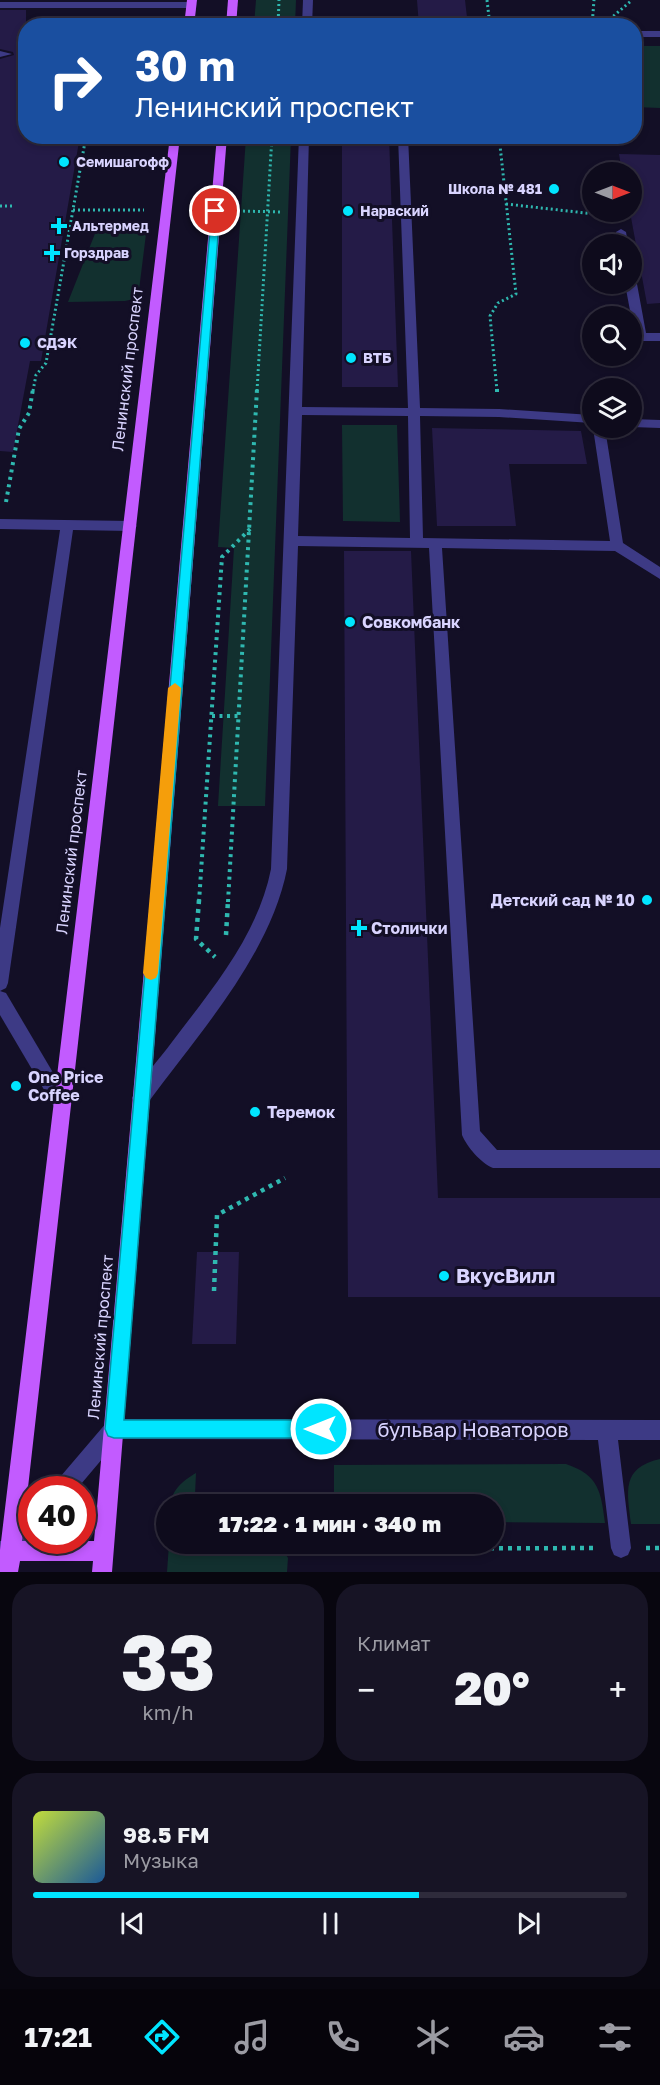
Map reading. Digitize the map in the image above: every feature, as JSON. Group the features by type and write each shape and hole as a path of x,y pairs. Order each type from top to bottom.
{"main road":[{"path":"232,18 233,0"},
{"path":"190,18 191,3"},
{"name":"Ленинский проспект","path":"8,1572 5,1551 62,1104 174,144"},
{"name":"Ленинский проспект","path":"102,1572 221,144"},
{"path":"5,1551 104,1551"}],"street":[{"path":"307,18 308,0"},
{"path":"0,5 191,3"},
{"path":"642,34 660,34"},
{"path":"141,1098 231,973 268,912 275,892 279,869 304,144"},
{"path":"403,144 417,542"},
{"path":"633,294 641,337 660,337"},
{"path":"296,411 499,413 582,418"},
{"path":"642,423 660,424"},
{"path":"601,438 617,546"},
{"path":"1,524 130,526"},
{"path":"0,983 68,524"},
{"path":"290,541 617,546 660,574"},
{"path":"435,542 471,1135 493,1159 660,1159"},
{"path":"0,999 62,1104"},
{"path":"75,1476 114,1429"},
{"name":"бульвар Новаторов","path":"114,1429 660,1430"},
{"path":"607,1430 621,1548"},
{"path":"5,1551 18,1539"}],"path":[{"path":"278,18 279,0"},
{"path":"487,0 489,18"},
{"path":"593,18 594,0"},
{"path":"611,18 632,0"},
{"path":"1,524 19,429 28,413 36,375 46,363 85,144"},
{"path":"224,942 227,933 240,716 272,144"},
{"path":"499,413 490,316 498,303 516,294 500,144"},
{"path":"506,204 611,214 621,232"},
{"path":"0,206 12,206"},
{"path":"68,206 150,210"},
{"path":"238,211 289,213"},
{"path":"58,261 64,261"},
{"path":"221,951 219,961 196,939 222,557 250,528"},
{"path":"212,716 240,716"},
{"path":"214,1291 217,1215 285,1179"},
{"path":"504,1548 660,1548"}],"green space":[{"path":"256,0 296,0 295,18 255,18"},
{"path":"642,46 660,46 660,108 642,107"},
{"path":"246,144 291,144 265,806 218,806 234,548 218,547"},
{"path":"98,226 147,226 138,298 125,301 68,302"},
{"path":"342,425 397,425 400,522 343,521"},
{"path":"660,1459 660,1524 631,1524 628,1501 629,1482 638,1468"},
{"path":"566,1464 577,1468 592,1479 600,1494 605,1523 504,1522 504,1494 334,1494 334,1465"},
{"path":"196,1473 195,1494 174,1494 183,1482"},
{"path":"168,1554 285,1554 288,1558 287,1572 167,1572"}],"building":[{"path":"417,0 465,0 467,18 418,18"},
{"path":"0,10 26,10 26,18 18,18 18,144 79,144 41,361 30,361 13,452 0,451 0,59 14,55 13,52 0,49"},
{"path":"342,144 389,144 398,387 342,387"},
{"path":"619,154 660,155 660,303 647,304 642,277 642,234 634,234 632,222 642,222 642,162 620,162"},
{"path":"432,428 581,431 587,464 509,464 516,526 437,526"},
{"path":"344,551 411,551 438,1198 660,1198 660,1297 348,1297"},
{"path":"197,1252 239,1252 236,1344 192,1344"}],"slow traffic":[{"path":"151,973 175,688"}],"place":[{"name":"Семишагофф","path":"64,162"},
{"name":"Школа № 481","path":"554,189"},
{"name":"Нарвский","path":"348,211"},
{"name":"Альтермед","path":"59,226"},
{"name":"Горздрав","path":"52,253"},
{"name":"СДЭК","path":"25,343"},
{"name":"ВТБ","path":"351,358"},
{"name":"Совкомбанк","path":"350,622"},
{"name":"Детский сад № 10","path":"647,900"},
{"name":"Столички","path":"359,928"},
{"name":"One Price Coffee","path":"16,1086"},
{"name":"Теремок","path":"255,1112"},
{"name":"ВкусВилл","path":"444,1276"}],"route":[{"path":"215,211 114,1429 321,1429"}]}
